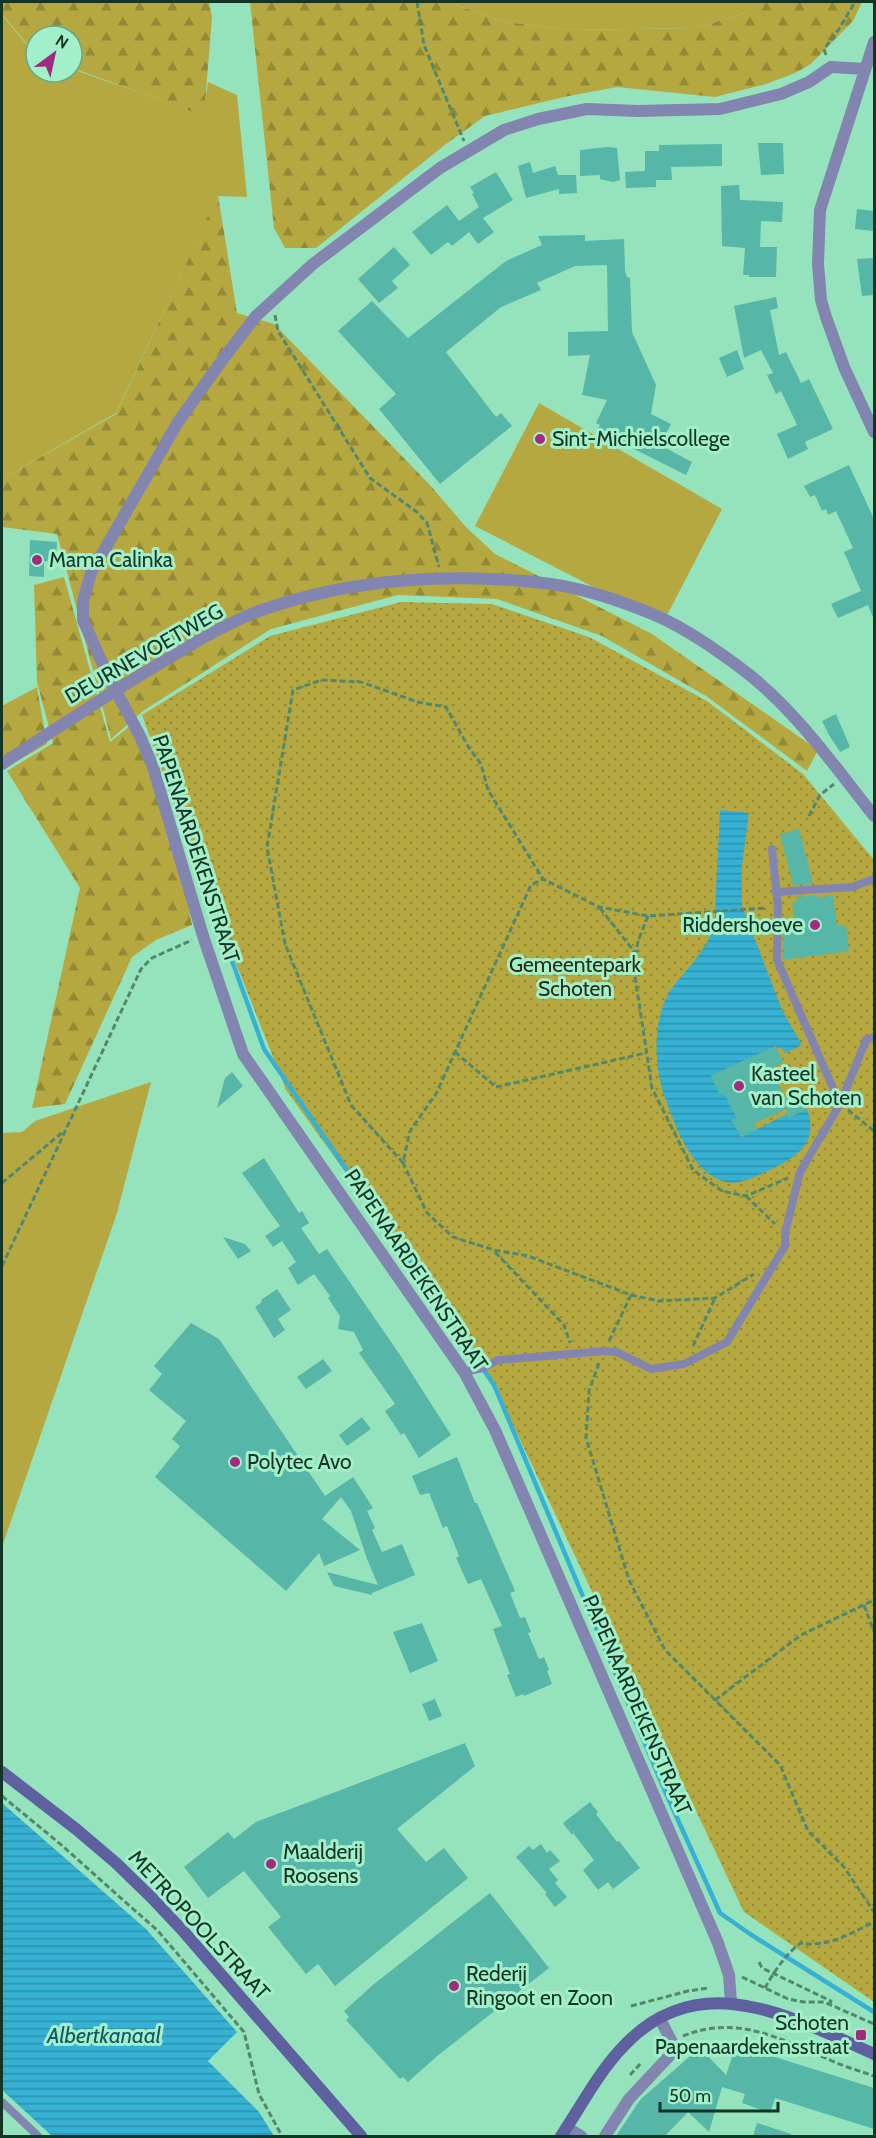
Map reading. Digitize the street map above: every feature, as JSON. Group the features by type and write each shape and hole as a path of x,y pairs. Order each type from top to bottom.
{"street":[{"path":"874,42 820,210 818,264 821,300 826,317 844,367 874,432"},
{"name":"PAPENAARDEKENSTRAAT","path":"731,2002 729,1975 724,1957 690,1874 468,1371 243,1054 202,936 153,767 83,620 83,602 91,573 178,422 256,316 313,264 440,168 504,130 538,119 587,110 720,109 782,94 809,82 831,67"},
{"path":"831,67 865,69"},
{"name":"DEURNEVOETWEG","path":"2,765 115,690 196,641 261,611 335,589 408,580 498,580 553,584 603,596 660,617 711,647 752,677 785,707 874,816"},
{"name":"METROPOOLSTRAAT","path":"2,1772 108,1857 152,1898 359,2136"},
{"path":"581,2136 566,2133 604,2069 620,2049 640,2031 687,2007 731,2002 757,2006 785,2015 874,2054"},
{"path":"605,2136 629,2099 673,2052 673,2044 660,2019"}],"lane":[{"path":"772,849 778,907 777,960 840,1104"},
{"path":"776,892 852,887 874,879"},
{"path":"468,1371 483,1368 498,1360 604,1351 617,1352 651,1369 684,1364 727,1342 785,1246 785,1233 800,1172 840,1104 870,1039"},
{"path":"2,2102 38,2136"}],"path":[{"path":"417,2 424,45 468,151"},
{"path":"831,67 824,49 855,2"},
{"path":"273,301 278,331 370,478 417,512 427,523 442,579"},
{"path":"756,1273 715,1298 659,1301 631,1295 528,1256 494,1250 453,1237 427,1213 403,1163 351,1105 285,944 267,847 292,690 321,680 361,682 418,702 446,706 469,748 481,764 488,789 543,879 599,907 648,916 778,907"},
{"path":"808,816 820,795 843,777"},
{"path":"403,1163 410,1131 436,1094 531,885 543,879"},
{"path":"599,907 636,954"},
{"path":"648,916 638,941 634,970 652,1088 693,1170 722,1191 746,1196 785,1233"},
{"path":"2,1266 141,969 152,958 177,945 202,936"},
{"path":"455,1052 496,1087 647,1053"},
{"path":"840,1104 874,1131"},
{"path":"2,1183 65,1130"},
{"path":"746,1196 800,1172"},
{"path":"494,1250 564,1325 573,1354"},
{"path":"631,1295 604,1351 589,1391 586,1438 629,1580 665,1650 780,1765 808,1830 844,1867 874,1912"},
{"path":"684,1364 715,1298"},
{"path":"715,1700 801,1635 874,1600"},
{"path":"864,1605 874,1632"},
{"path":"2,1796 152,1924 244,2032 259,2094 282,2136"},
{"path":"765,1988 793,1948 801,1943 814,1946 833,1941 874,1922"},
{"path":"759,1962 762,1968 831,2001 830,2004"},
{"path":"729,1975 742,1977 797,2001 830,2004 874,2024"},
{"path":"722,2026 740,2027 772,2036 833,2062 874,2076"}],"green space":[{"path":"2,2 209,2 212,17 204,116 84,72 84,24 24,24 24,41 2,14"},
{"path":"250,2 447,2 505,22 572,30 696,28 745,13 758,2 862,2 853,21 811,64 766,84 715,97 617,87 485,116 446,144 316,248 285,248 274,228"},
{"path":"447,2 758,2 745,13 696,28 572,30 505,22"},
{"path":"2,15 24,42 24,84 84,84 84,73 203,115 208,82 237,95 247,197 218,196 116,413 2,479"},
{"path":"218,195 237,313 274,324 430,485 466,527 495,554 652,634 818,750 807,771 706,696 602,636 497,599 398,595 271,629 143,711 111,739 57,534 2,527 2,479 116,414"},
{"path":"539,403 722,509 663,623 475,526"},
{"path":"64,577 110,742 130,726 148,767 187,899 192,925 156,940 132,957 65,1104 32,1108 80,888 7,771 53,743 37,682 34,585"},
{"name":"Gemeentepark Schoten","path":"401,602 492,604 589,637 707,701 803,774 874,860 874,2002 744,1912 494,1385 413,1266 286,1090 184,832 142,715 270,636"},
{"path":"37,687 47,744 2,770 2,706"},
{"path":"151,1082 117,1213 2,1547 2,1133 22,1132 35,1121"}],"water":[{"path":"720,810 749,813 742,865 742,906 783,1012 802,1045 785,1053 781,1047 777,1049 776,1046 711,1076 720,1094 724,1093 737,1118 732,1120 741,1137 787,1114 789,1117 807,1109 810,1122 810,1133 806,1143 792,1158 752,1178 732,1183 711,1176 686,1147 666,1101 657,1057 658,1025 667,996 702,951 713,928"},
{"name":"Albertkanaal","path":"2,1803 146,1929 237,2032 208,2061 259,2112 274,2136 52,2136 2,2090"}],"building":[{"path":"758,143 783,143 784,174 761,175"},
{"path":"722,144 722,166 671,167 672,180 656,180 656,187 626,188 625,172 645,171 645,151 659,151 659,145"},
{"path":"617,148 620,180 613,182 600,179 600,175 580,176 580,150"},
{"path":"530,162 533,173 555,166 558,175 576,175 577,193 559,194 559,189 526,198 518,166"},
{"path":"496,172 513,200 483,218 494,232 478,244 469,232 452,246 448,242 431,255 412,232 447,205 459,221 479,207 470,187"},
{"path":"739,185 740,200 783,202 782,222 761,221 760,247 777,247 776,277 743,275 745,248 722,246 721,186"},
{"path":"857,209 874,211 873,231 855,229"},
{"path":"585,235 585,241 624,239 625,271 627,277 630,278 632,332 656,385 651,414 671,424 660,445 692,462 686,475 624,444 622,447 596,433 600,425 596,423 607,400 582,395 590,355 568,356 568,332 608,331 607,265 575,266 537,283 541,290 501,307 446,352 496,417 501,413 512,426 440,484 379,409 396,394 338,331 372,301 408,338 506,261 542,245 538,236"},
{"path":"394,247 410,265 392,281 398,288 379,303 358,279"},
{"path":"874,258 874,295 862,296 857,259"},
{"path":"776,297 778,308 770,310 779,355 786,352 801,383 809,379 833,429 805,442 808,449 788,459 777,434 797,425 781,391 776,394 767,375 773,373 761,350 744,358 734,306"},
{"path":"737,350 744,369 727,377 719,358"},
{"path":"849,465 874,519 874,620 868,605 838,618 831,604 861,591 844,552 853,548 836,511 828,515 826,509 822,511 815,495 810,497 804,486"},
{"path":"30,540 57,542 56,563 44,561 44,577 29,576"},
{"path":"836,714 850,747 840,752 822,721"},
{"path":"799,829 813,884 793,885 780,834"},
{"path":"816,895 817,898 833,895 837,926 846,925 849,951 783,960 784,923 795,921 792,903 798,901 796,897"},
{"name":"Kasteel van Schoten","path":"776,1046 783,1063 771,1068 786,1099 798,1094 806,1110 789,1116 786,1109 754,1124 757,1130 741,1137 731,1120 737,1118 724,1093 720,1094 711,1076"},
{"path":"232,1072 243,1086 217,1108 225,1078"},
{"path":"264,1158 299,1213 302,1211 309,1223 301,1228 319,1254 327,1249 398,1352 451,1435 419,1458 404,1433 401,1435 385,1411 395,1404 359,1353 363,1350 354,1332 338,1329 340,1316 328,1298 330,1296 314,1274 298,1285 288,1268 296,1262 282,1241 273,1247 265,1236 280,1226 242,1173"},
{"path":"223,1237 245,1244 251,1251 238,1259"},
{"path":"277,1289 291,1310 278,1319 285,1330 274,1338 255,1307"},
{"name":"Polytec Avo","path":"191,1323 219,1339 325,1496 353,1477 373,1508 367,1511 375,1528 372,1530 382,1552 402,1544 415,1575 372,1593 372,1595 334,1586 327,1572 378,1585 351,1511 341,1497 322,1519 360,1550 324,1566 319,1553 286,1591 155,1477 180,1446 172,1439 186,1421 149,1390 162,1374 154,1366"},
{"path":"323,1359 332,1371 306,1389 297,1377"},
{"path":"362,1417 371,1429 347,1446 339,1435"},
{"path":"457,1457 515,1591 510,1593 520,1618 525,1617 531,1632 528,1633 539,1659 544,1657 549,1670 547,1671 552,1684 524,1696 523,1694 516,1697 507,1675 510,1674 493,1629 502,1626 481,1579 468,1584 456,1558 459,1556 447,1526 443,1528 429,1493 420,1495 412,1476"},
{"path":"422,1623 438,1661 410,1673 393,1632"},
{"path":"435,1699 442,1716 429,1721 422,1704"},
{"name":"Maalderij Roosens","path":"465,1743 475,1766 397,1829 426,1862 444,1848 468,1878 335,1986 318,1964 306,1974 268,1927 281,1917 244,1871 208,1898 184,1867 228,1832 234,1839 256,1822"},
{"path":"590,1802 617,1842 619,1841 640,1868 613,1889 608,1882 598,1890 583,1870 594,1860 563,1823"},
{"path":"541,1844 547,1853 550,1850 560,1861 549,1869 558,1880 555,1883 567,1897 555,1907 545,1894 547,1893 516,1857 529,1846 533,1850"},
{"name":"Rederij Ringoot en Zoon","path":"490,1893 549,1968 436,2057 408,2082 403,2077 400,2079 346,2020 349,2017 344,2011 374,1984"},
{"path":"736,2045 874,2088 874,2129 775,2098 770,2113 742,2103 745,2094 722,2087 709,2132 688,2112 665,2136 616,2136 640,2100 689,2057 703,2051 726,2075"},
{"path":"757,2123 791,2134 791,2136 753,2136"}],"waterway":[{"path":"198,867 264,1049 494,1385 664,1789 720,1913 874,2012"}],"place":[{"name":"Sint-Michielscollege","path":"540,439"},
{"name":"Mama Calinka","path":"37,560"},
{"name":"Riddershoeve","path":"815,925"},
{"name":"Kasteel van Schoten","path":"739,1086"},
{"name":"Polytec Avo","path":"235,1462"},
{"name":"Maalderij Roosens","path":"271,1864"},
{"name":"Rederij Ringoot en Zoon","path":"454,1986"},
{"name":"Schoten Papenaardekensstraat","path":"861,2035"}]}
